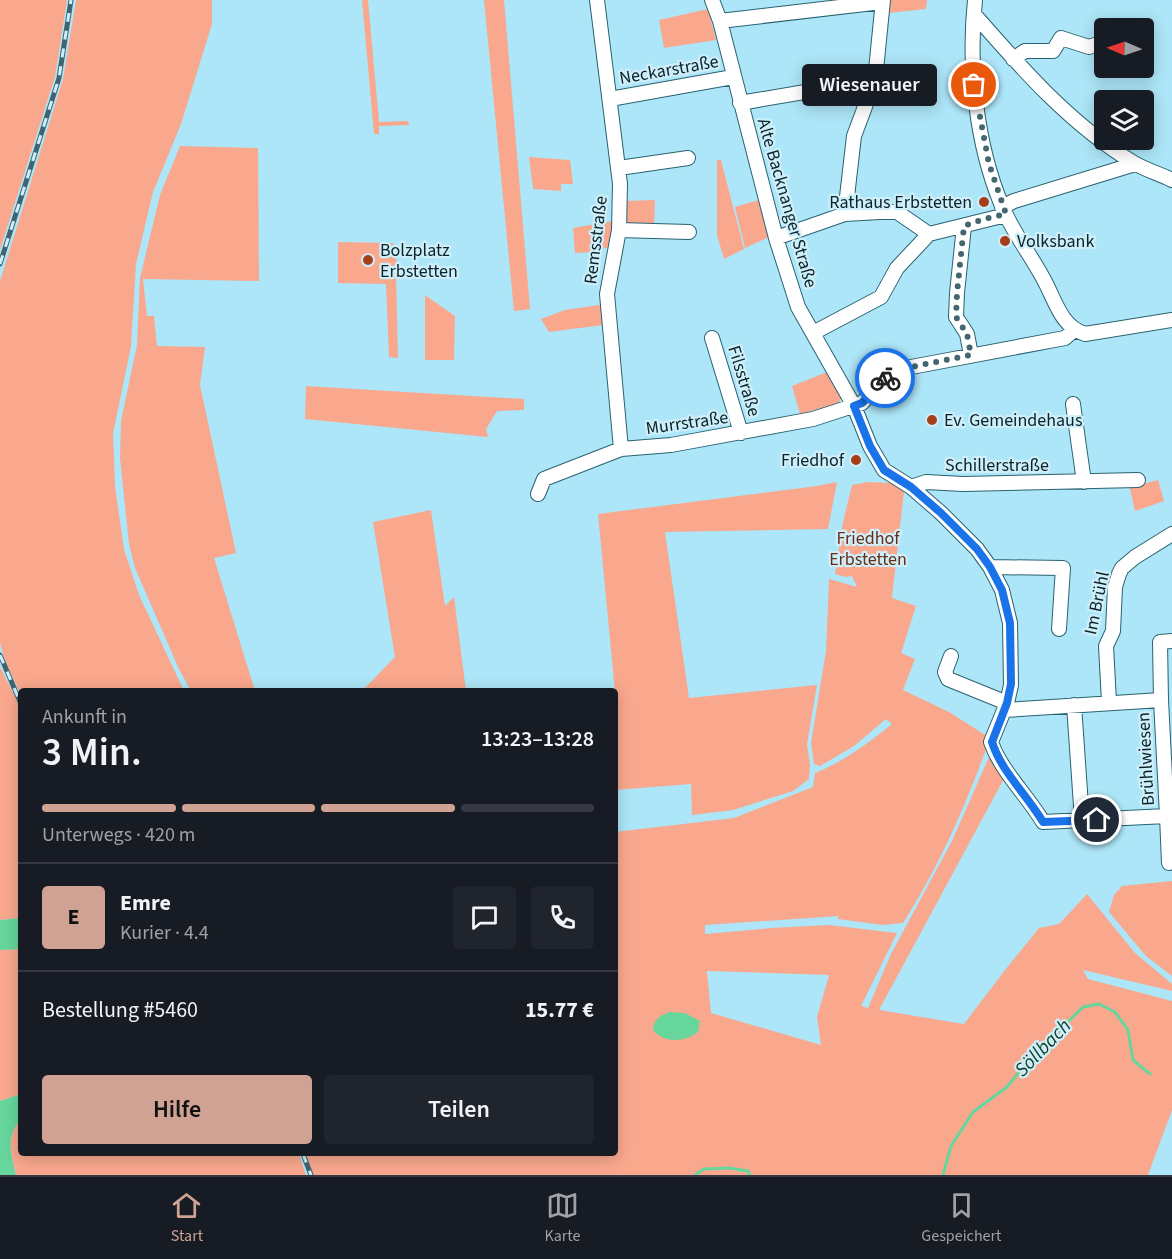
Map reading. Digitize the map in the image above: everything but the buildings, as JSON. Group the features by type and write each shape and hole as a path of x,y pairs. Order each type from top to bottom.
{"street":[{"name":"Remsstraße","path":"597,0 619,168 619,230 607,294 621,448"},
{"name":"Alte Backnanger Straße","path":"712,0 720,21 740,103 798,307 854,406 870,446 884,470 911,487"},
{"path":"720,21 807,5 882,1 875,81 854,136 845,214"},
{"path":"975,7 1013,59 1090,132 1136,164 1172,180"},
{"path":"975,7 972,45 974,85 987,154 1004,211 1036,265 1064,320 1074,330 1085,334 1172,320"},
{"path":"1013,59 1024,51 1053,51 1061,38 1089,47 1094,45"},
{"name":"Neckarstraße","path":"610,99 734,77"},
{"path":"740,103 875,81"},
{"path":"619,168 688,158"},
{"path":"813,333 881,297 897,268 929,234 984,219 1004,211 1014,201 1136,164"},
{"path":"777,238 845,214 897,212 929,234"},
{"path":"964,226 956,317 967,334 971,355"},
{"path":"619,230 689,232"},
{"path":"854,406 862,403 887,376 906,368 1065,338 1074,330"},
{"name":"Filsstraße","path":"712,338 741,434"},
{"path":"1073,404 1084,482"},
{"name":"Murrstraße","path":"538,494 544,479 621,448 671,445 741,434 813,419 854,406"},
{"name":"Schillerstraße","path":"911,487 926,482 1138,480"},
{"path":"911,487 977,549 1002,590 1010,623 1012,664 1006,707 948,679 945,672 951,656"},
{"name":"Im Brühl","path":"1108,702 1106,646 1113,631 1115,587 1119,574 1122,568 1135,557 1171,538"},
{"path":"990,567 1062,568 1059,629"},
{"name":"Brühlwiesen","path":"1169,863 1160,642 1172,641"},
{"name":"Brühlwiesen","path":"1161,700 1006,707 992,742 995,753 1032,803 1043,822 1167,816"},
{"path":"1074,705 1082,820"}],"green space":[{"path":"0,0 67,0 55,77 0,250"},
{"path":"76,0 212,0 212,24 181,124 153,192 136,264 131,346 113,434 115,486 124,549 139,595 183,688 18,689 5,661 0,643 0,281 63,79"},
{"path":"362,0 368,0 379,122 408,121 409,125 379,126 379,134 374,134"},
{"path":"484,0 504,0 530,309 514,311"},
{"path":"889,0 927,0 926,9 888,13"},
{"path":"708,9 716,40 664,48 659,20"},
{"path":"180,146 258,148 259,281 143,279 147,316 154,316 157,346 205,347 200,385 236,553 214,558 254,688 189,688 135,568 129,544 120,458 121,421 137,345 140,278 160,195"},
{"path":"529,157 570,160 573,184 561,184 561,191 533,189"},
{"path":"717,160 721,160 744,249 724,259 717,235"},
{"path":"655,200 654,226 624,224 625,201"},
{"path":"759,200 769,237 745,248 735,207"},
{"path":"613,221 609,247 575,253 573,228"},
{"path":"338,242 393,243 399,273 396,275 398,358 389,357 386,284 338,283"},
{"path":"425,295 455,316 454,360 425,360"},
{"path":"599,305 603,325 549,332 541,319 565,310"},
{"path":"827,372 841,398 838,404 800,414 792,386"},
{"path":"306,386 524,399 524,410 497,411 486,429 488,437 305,419"},
{"path":"1158,480 1164,501 1135,511 1129,484"},
{"path":"837,482 828,529 665,532 689,698 817,685 807,744 809,779 793,791 733,810 692,815 691,784 618,790 618,688 615,688 598,514"},
{"name":"Friedhof Erbstetten","path":"868,482 893,483 904,491 892,598 916,606 901,653 915,659 903,690 949,712 990,738 952,833 903,923 883,925 838,919 838,916 705,925 705,934 829,925 897,933 861,1006 868,1008 891,954 952,841 989,757 994,758 1006,775 879,1010 964,1024 1039,928 1059,924 1087,894 1135,953 1172,984 1172,991 1083,970 1088,979 1172,1001 1172,1110 1148,1175 313,1175 307,1156 618,1156 618,832 734,818 813,787 815,773 865,745 892,724 886,719 854,746 820,766 814,764 811,743 826,651 829,579 857,587 852,576 835,574 843,522 852,485","holes":["707,971 829,975 817,1017 821,1045 711,1013"]},
{"path":"431,510 445,606 454,597 466,688 365,688 395,657 373,522"},
{"path":"0,667 18,702 18,918 0,920"},
{"path":"1172,881 1172,976 1146,956 1109,912 1114,895 1122,886"},
{"path":"18,949 18,1095 0,1101 0,950"},
{"path":"18,1124 18,1156 300,1156 306,1175 16,1175 11,1153 11,1139"}],"shaded area":[{"path":"18,918 18,949 0,950 0,920"},
{"path":"669,1012 685,1013 700,1021 698,1032 687,1038 675,1040 658,1035 653,1030 655,1023"},
{"path":"18,1095 18,1124 11,1139 12,1160 16,1175 0,1175 0,1101"}],"waterway":[{"name":"Söllbach","path":"943,1175 951,1146 973,1112 1007,1087 1027,1062 1083,1007 1099,1004 1115,1012 1128,1030 1133,1060 1150,1074"},
{"name":"Söllbach","path":"695,1175 704,1169 729,1168 748,1171 750,1175"}],"railway":[{"path":"0,264 59,78 71,0"},
{"path":"0,655 18,697"},
{"path":"304,1156 311,1175"}],"way so far":[{"path":"885,378 906,368 971,355 967,334 956,317 964,226 1006,214 989,164 974,85"}],"place":[{"name":"Wiesenauer","path":"974,85"},
{"name":"Rathaus Erbstetten","path":"984,202"},
{"name":"Volksbank","path":"1005,241"},
{"name":"Bolzplatz Erbstetten","path":"368,260"},
{"name":"Ev. Gemeindehaus","path":"932,420"},
{"name":"Friedhof","path":"856,460"}],"route":[{"path":"885,378 862,403 854,406 870,446 884,470 911,487 977,549 990,567 1002,590 1007,606 1010,623 1011,684 1007,703 992,742 995,753 1032,803 1043,822 1097,820"}]}
